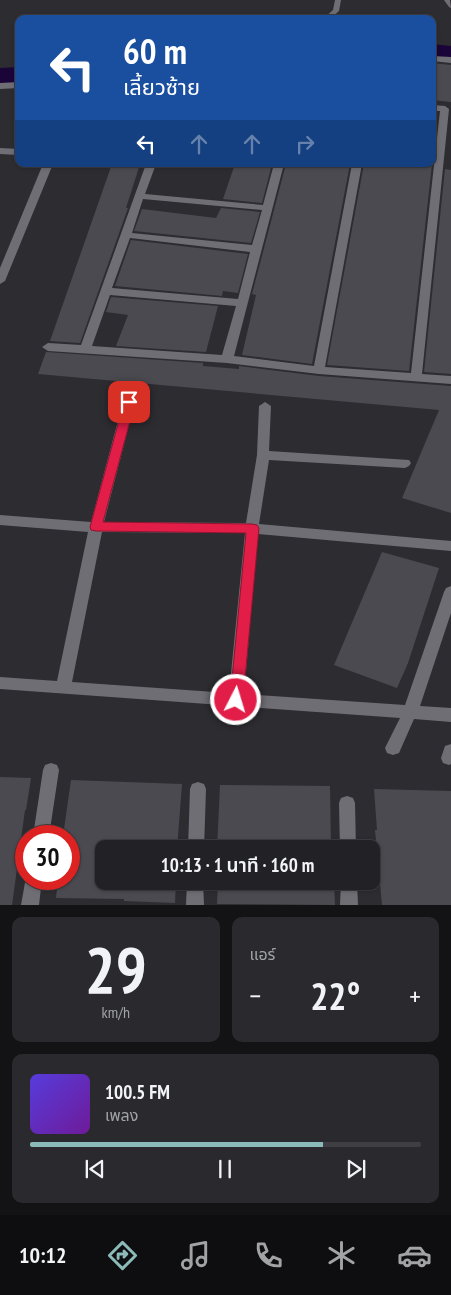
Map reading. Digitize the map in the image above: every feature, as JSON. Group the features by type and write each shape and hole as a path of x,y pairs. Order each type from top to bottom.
{"street":[{"path":"436,58 451,60"},
{"path":"0,86 15,85"},
{"path":"416,378 448,109"},
{"path":"0,151 15,152"},
{"path":"0,281 47,167"},
{"path":"85,349 150,167"},
{"path":"227,359 278,167"},
{"path":"320,370 356,167"},
{"path":"140,196 267,208"},
{"path":"126,234 256,249"},
{"path":"106,291 242,303"},
{"path":"48,347 227,359 320,370 451,380"},
{"path":"63,687 96,527 129,402"},
{"path":"236,700 252,528 263,455 265,406"},
{"path":"263,455 405,463"},
{"path":"0,520 96,527 252,528 451,546"},
{"path":"393,748 410,712 451,592"},
{"path":"0,683 451,715"},
{"path":"43,825 51,770"},
{"path":"196,840 198,789"},
{"path":"347,803 348,840"},
{"path":"30,905 32,890"},
{"path":"195,890 195,905"},
{"path":"348,890 349,905"}],"lane":[{"path":"331,15 336,11 338,0"},
{"path":"447,0 451,6"}],"building":[{"path":"436,63 451,65 451,102 436,100"},
{"path":"111,167 139,167 126,208 128,208 80,343 50,341"},
{"path":"234,167 271,167 262,203 223,199"},
{"path":"285,167 349,167 312,364 242,355 256,295 252,294"},
{"path":"363,167 432,167 409,371 327,365"},
{"path":"445,169 451,170 451,374 424,372"},
{"path":"221,208 260,212 251,243 134,231 142,209 216,218"},
{"path":"131,240 248,254 238,293 223,291 222,296 115,286"},
{"path":"111,297 218,306 206,352 116,346 128,315 106,312"},
{"path":"46,352 203,363 203,366 239,369 239,366 319,376 451,386 451,513 402,498 439,410 38,374"},
{"path":"382,552 439,568 408,663 397,688 334,665"},
{"path":"0,777 31,778 23,825 15,825 15,883 12,905 0,905"},
{"path":"71,780 182,784 178,840 95,840 95,890 176,890 175,903 124,901 124,899 56,898 57,890 80,890 80,825 65,825"},
{"path":"220,785 330,786 331,840 217,840"},
{"path":"374,789 451,791 451,905 382,905 380,840 376,840 375,830 377,830"},
{"path":"218,890 334,890 335,905 217,904"}],"waterway":[{"path":"436,52 451,54"},
{"path":"0,76 15,75"}],"route":[{"path":"129,402 96,527 252,528 236,700"}]}
